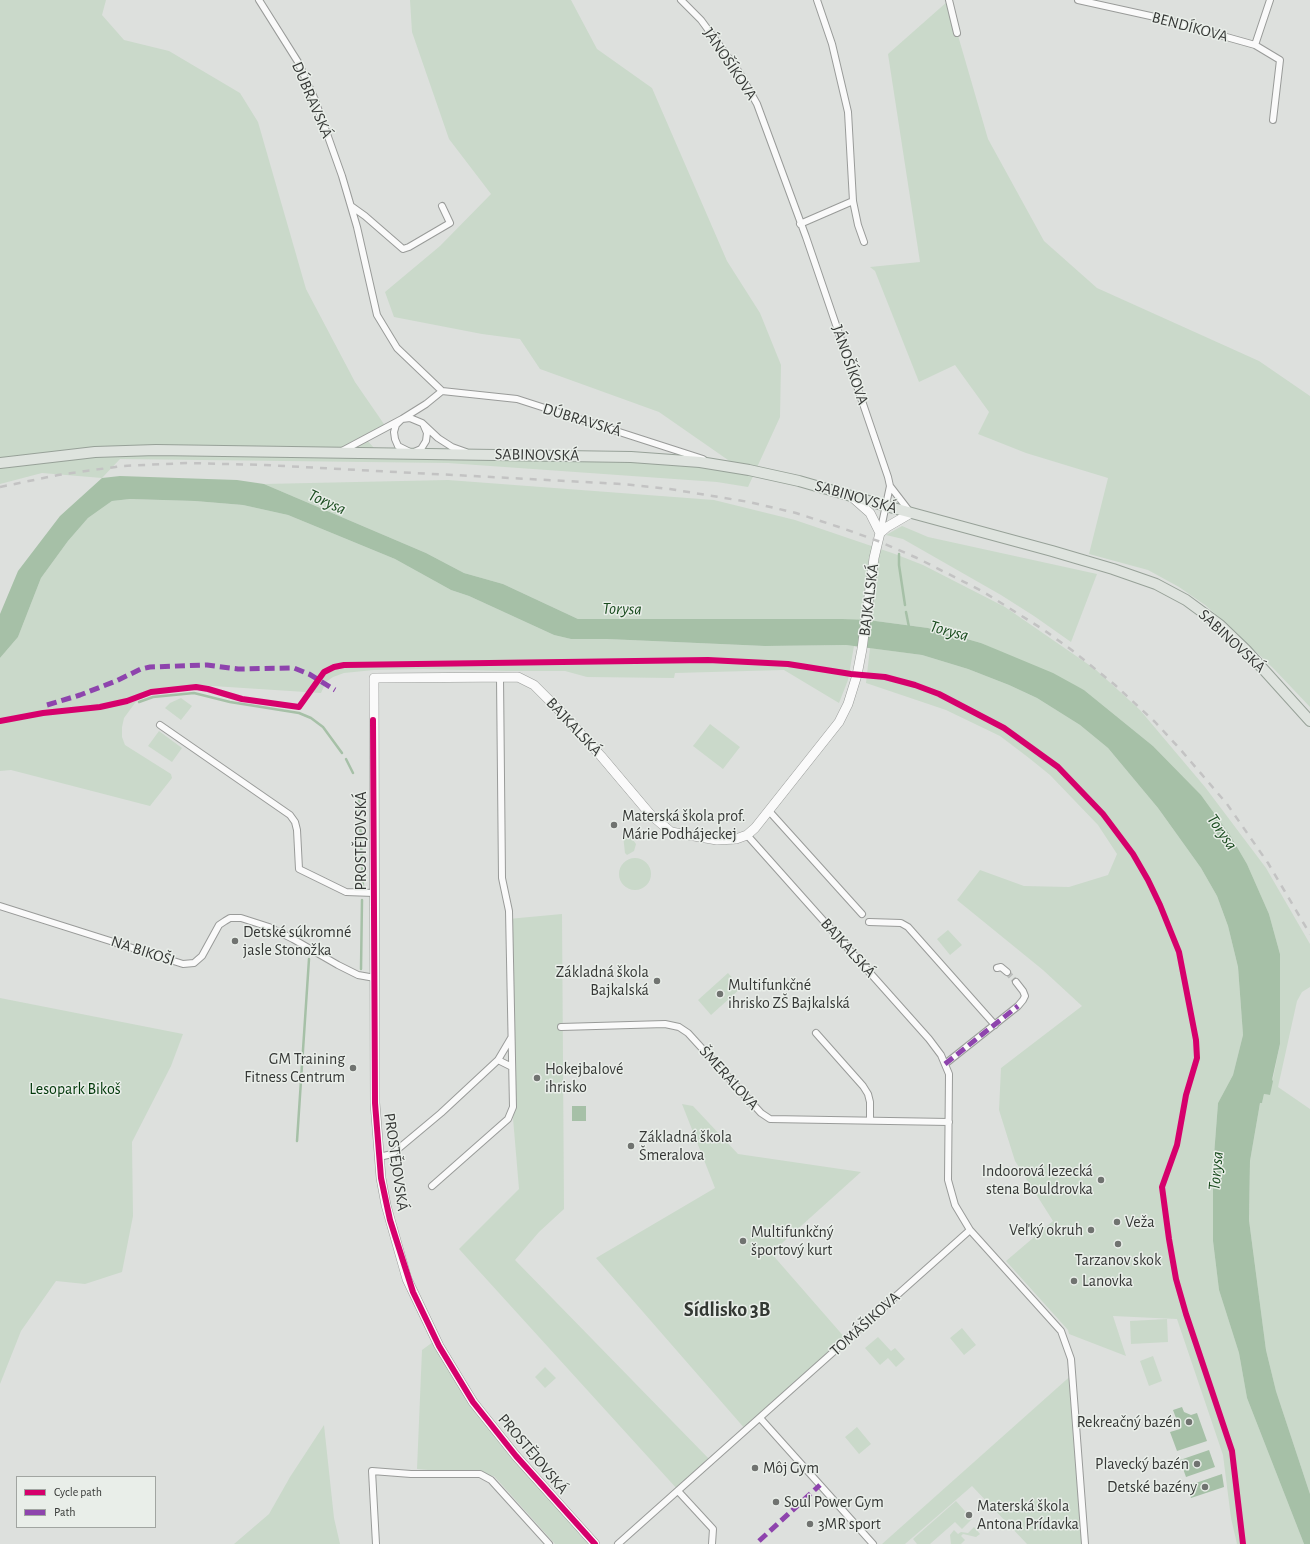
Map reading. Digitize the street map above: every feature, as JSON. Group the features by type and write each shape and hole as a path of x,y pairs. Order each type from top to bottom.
{"main road":[{"name":"SABINOVSKÁ","path":"0,463 73,454 124,450 412,453 649,458 718,464 773,475 1098,564 1164,588 1195,606 1224,629 1246,650 1310,721"}],"street":[{"name":"DÚBRAVSKÁ","path":"259,0 298,62 315,100 351,206 377,315 397,348 442,392 517,399 718,464"},
{"name":"JÁNOŠÍKOVA","path":"681,0 701,20 739,72 757,104 883,462 890,486 886,506"},
{"path":"817,0 832,44 848,112 852,201 864,242"},
{"path":"949,0 957,33"},
{"name":"BENDÍKOVA","path":"1078,0 1155,17 1255,45 1280,60 1273,120"},
{"path":"1255,45 1270,0"},
{"path":"800,224 852,201"},
{"path":"351,206 365,216 403,249 450,223 442,206"},
{"path":"340,452 402,419 442,392"},
{"path":"420,408 418,417 423,424 427,433 424,446 412,453 398,446 394,432 396,425 402,419 410,418 423,424 438,438 452,447 471,454"},
{"path":"850,496 870,513 880,533 910,513 890,486"},
{"name":"BAJKALSKÁ","path":"374,678 518,677 534,685 563,714 650,814 671,832 717,840 736,839 746,835 755,828 839,722 848,704 855,685 862,650 874,558 886,506"},
{"name":"PROSTĚJOVSKÁ","path":"432,1186 508,1119 513,1106 509,911 502,878 500,676"},
{"name":"PROSTĚJOVSKÁ","path":"374,678 375,1103 379,1157 386,1205 407,1279 439,1346 473,1402 516,1456 595,1544"},
{"name":"PROSTĚJOVSKÁ","path":"160,725 290,815 295,822 297,830 299,869 346,892 374,893"},
{"name":"BAJKALSKÁ","path":"769,811 862,914"},
{"name":"BAJKALSKÁ","path":"746,835 780,871 934,1045 945,1064 949,1074 948,1180 955,1205 970,1230 1061,1331 1071,1359 1085,1544"},
{"name":"NA BIKOŠI","path":"0,906 182,964 194,963 202,956 219,925 224,921 230,918 242,918 269,927 358,975 375,978"},
{"name":"BAJKALSKÁ","path":"869,922 901,923 908,927 995,1025"},
{"path":"997,968 1001,967 1007,972"},
{"path":"945,1064 995,1025 1023,1000 1025,996 1016,982"},
{"name":"ŠMERALOVA","path":"561,1027 664,1024 679,1027 688,1033 761,1113 770,1118 949,1122"},
{"path":"816,1033 863,1086 868,1094 870,1102 870,1120"},
{"name":"PROSTĚJOVSKÁ","path":"379,1157 392,1154 441,1113 498,1060 511,1038"},
{"path":"498,1060 512,1067"},
{"name":"TOMÁŠIKOVA","path":"618,1544 970,1230"},
{"path":"760,1418 873,1544"},
{"path":"376,1544 372,1471 411,1474 480,1474 491,1480 549,1544"},
{"path":"678,1491 713,1529 712,1544"}],"green space":[{"path":"0,0 106,0 102,15 124,40 169,51 240,93 258,122 306,289 355,382 386,427 366,439 381,456 643,463 696,467 697,463 741,469 659,412 540,369 520,339 482,334 394,317 385,292 440,246 491,194 449,139 412,32 410,0 571,0 597,49 652,88 727,261 760,313 781,365 780,417 748,487 717,482 448,463 120,459 102,478 42,473 0,484"},
{"path":"948,1 988,139 1044,241 1097,288 1259,361 1310,396 1310,707 1274,669 1230,627 1205,605 1179,587 1148,570 1089,554 1108,478 1026,453 978,434 989,412 955,365 919,382 875,271 870,267 920,262 888,54"},
{"path":"448,480 714,500 795,520 923,565 1005,607 1095,669 1140,710 1205,787 1266,868 1310,944 1310,987 1302,992 1297,1001 1278,1087 1310,1109 1310,1494 1276,1391 1266,1350 1249,1220 1250,1161 1260,1103 1262,1103 1264,1094 1270,1095 1271,1080 1273,1078 1280,1044 1280,954 1269,914 1247,864 1230,835 1201,795 1153,746 1084,690 981,643 928,628 868,620 578,619 503,584 464,573 426,553 264,484"},
{"path":"130,499 195,501 243,505 288,515 395,559 451,590 469,596 554,635 571,639 607,639 765,646 854,646 848,680 839,703 784,670 675,673 674,678 587,677 565,671 423,669 374,670 344,673 333,677 326,682 321,693 197,685 152,690 145,693 135,703 124,718 122,737 125,745 171,774 172,778 150,806 11,770 0,771 0,658 18,637 41,578 68,541 88,518 112,501"},
{"path":"902,526 928,537 1097,574 1071,642 1001,595 903,539 886,535"},
{"path":"870,648 922,655 968,669 1037,698 1080,725 1108,748 1158,808 1201,868 1217,896 1228,926 1238,967 1243,1035 1233,1075 1218,1103 1213,1168 1213,1241 1219,1290 1239,1353 1247,1398 1304,1544 1237,1544 1231,1518 1223,1455 1177,1319 1113,1316 1126,1356 1069,1334 1068,1330 1006,1261 1053,1221 1015,1161 999,1110 1001,1068 1082,1006 1043,970 957,900 980,870 1024,886 1069,887 1108,875 1117,854 1098,825 1050,775 1000,736 946,710 866,683"},
{"path":"181,698 192,706 181,720 165,708 170,703"},
{"path":"710,724 740,747 723,769 693,746"},
{"path":"159,731 182,748 172,762 148,746"},
{"path":"628,833 636,844 634,851 627,855 625,853 623,835"},
{"path":"632,858 638,858 648,865 651,874 650,880 644,887 638,890 632,890 622,883 619,877 619,871 626,861"},
{"path":"562,914 564,1209 539,1232 515,1260 711,1461 678,1490 459,1249 519,1189 513,1118 508,919"},
{"path":"948,930 962,945 950,955 937,939"},
{"name":"Multifunkčné ihrisko ZŠ Bajkalská","path":"728,973 741,988 711,1015 698,1000"},
{"name":"Lesopark Bikoš","path":"0,998 183,1034 171,1066 132,1142 133,1216 122,1272 85,1284 56,1281 21,1331 0,1384"},
{"path":"682,1104 693,1106 738,1154 861,1172 771,1253 846,1339 746,1430 596,1258 715,1188"},
{"path":"1167,1319 1168,1342 1131,1344 1130,1321"},
{"path":"962,1328 976,1345 964,1355 950,1338"},
{"path":"878,1337 891,1351 895,1348 905,1359 896,1367 888,1358 880,1365 865,1348"},
{"path":"437,1339 451,1362 480,1419 597,1544 555,1544 494,1476 417,1469 422,1350"},
{"path":"1153,1356 1162,1381 1149,1386 1140,1361"},
{"path":"545,1367 556,1378 545,1388 535,1377"},
{"path":"1075,1372 1086,1544 1027,1544 972,1486 905,1544 882,1544"},
{"path":"324,1425 334,1518 340,1544 234,1544 269,1514 290,1477"},
{"path":"857,1427 871,1444 859,1454 845,1437"},
{"path":"956,1501 972,1519 962,1529 955,1522 930,1544 917,1544 913,1539"},
{"path":"974,1527 980,1534 976,1537 963,1534 961,1536 965,1540 961,1544 951,1544 950,1535 954,1530 958,1534 961,1532 968,1533"}],"water":[{"name":"Torysa","path":"120,476 237,480 264,484 426,553 464,573 503,584 578,619 842,619 868,620 928,628 981,643 1053,673 1084,690 1153,746 1201,795 1230,835 1247,864 1269,914 1280,954 1280,1044 1270,1095 1264,1094 1262,1103 1260,1103 1250,1161 1249,1220 1266,1350 1276,1391 1310,1494 1310,1544 1304,1544 1247,1398 1239,1353 1219,1290 1213,1241 1213,1168 1218,1103 1233,1075 1243,1035 1238,967 1228,926 1217,896 1201,868 1158,808 1108,748 1080,725 1037,698 968,669 922,655 846,645 765,646 607,639 571,639 554,635 469,596 451,590 395,559 288,515 243,505 195,501 130,499 112,501 88,518 68,541 41,578 18,637 0,658 0,614 18,571 60,516 102,478"},
{"path":"572,1106 586,1106 586,1121 572,1121"},
{"name":"Rekreačný bazén","path":"1182,1407 1184,1412 1191,1415 1197,1413 1207,1441 1177,1451 1170,1432 1180,1429 1173,1410"},
{"name":"Plavecký bazén","path":"1209,1450 1215,1467 1186,1477 1180,1460"},
{"name":"Detské bazény","path":"1222,1474 1224,1487 1191,1498 1187,1486"}],"waterway":[{"path":"899,554 899,565 905,605"},
{"path":"906,612 909,627"},
{"path":"139,702 153,697 194,693 230,702 299,713 311,718 323,727 342,753"},
{"path":"346,759 353,773"},
{"path":"359,798 363,887"},
{"path":"361,969 362,900"},
{"path":"297,1141 309,959"}],"tunnel":[{"path":"1007,972 1016,982"}],"railway":[{"path":"0,487 58,475 122,466 187,463 265,465 622,484 670,489 749,502 796,513 842,528 878,541 917,558 982,591 1044,630 1115,685 1155,722 1227,804 1268,863 1310,934"}],"marked path":[{"path":"47,705 80,695 116,681 141,669 150,667 207,665 238,669 294,668 309,674 335,690"},
{"path":"945,1064 1018,1006"},
{"path":"759,1541 820,1485"}],"cycle path":[{"path":"0,721 43,713 100,707 127,701 151,692 196,687 242,699 299,707 324,672 334,667 344,665 708,660 788,664 851,674 885,677 915,685 939,694 1004,728 1058,767 1103,814 1133,854 1148,880 1179,952 1196,1040 1197,1058 1186,1095 1177,1145 1162,1187 1176,1279 1186,1314 1232,1451 1243,1544"},
{"path":"373,720 375,1103 381,1178 390,1220 413,1292 439,1346 473,1402 516,1456 595,1544"}],"place":[{"name":"Materská škola prof. Márie Podhájeckej","path":"614,825"},
{"name":"Detské súkromné jasle Stonožka","path":"235,941"},
{"name":"Základná škola Bajkalská","path":"657,981"},
{"name":"Multifunkčné ihrisko ZŠ Bajkalská","path":"720,994"},
{"name":"GM Training Fitness Centrum","path":"353,1068"},
{"name":"Hokejbalové ihrisko","path":"537,1078"},
{"name":"Základná škola Šmeralova","path":"631,1146"},
{"name":"Indoorová lezecká stena Bouldrovka","path":"1101,1180"},
{"name":"Veža","path":"1117,1222"},
{"name":"Veľký okruh","path":"1091,1230"},
{"name":"Multifunkčný športový kurt","path":"743,1241"},
{"name":"Tarzanov skok","path":"1118,1244"},
{"name":"Lanovka","path":"1074,1281"},
{"name":"Rekreačný bazén","path":"1189,1422"},
{"name":"Plavecký bazén","path":"1197,1464"},
{"name":"Môj Gym","path":"755,1468"},
{"name":"Detské bazény","path":"1205,1487"},
{"name":"Soul Power Gym","path":"776,1502"},
{"name":"Materská škola Antona Prídavka","path":"969,1515"},
{"name":"3MR sport","path":"810,1524"}],"district":[{"name":"Sídlisko 3B","path":"727,1310"}]}
